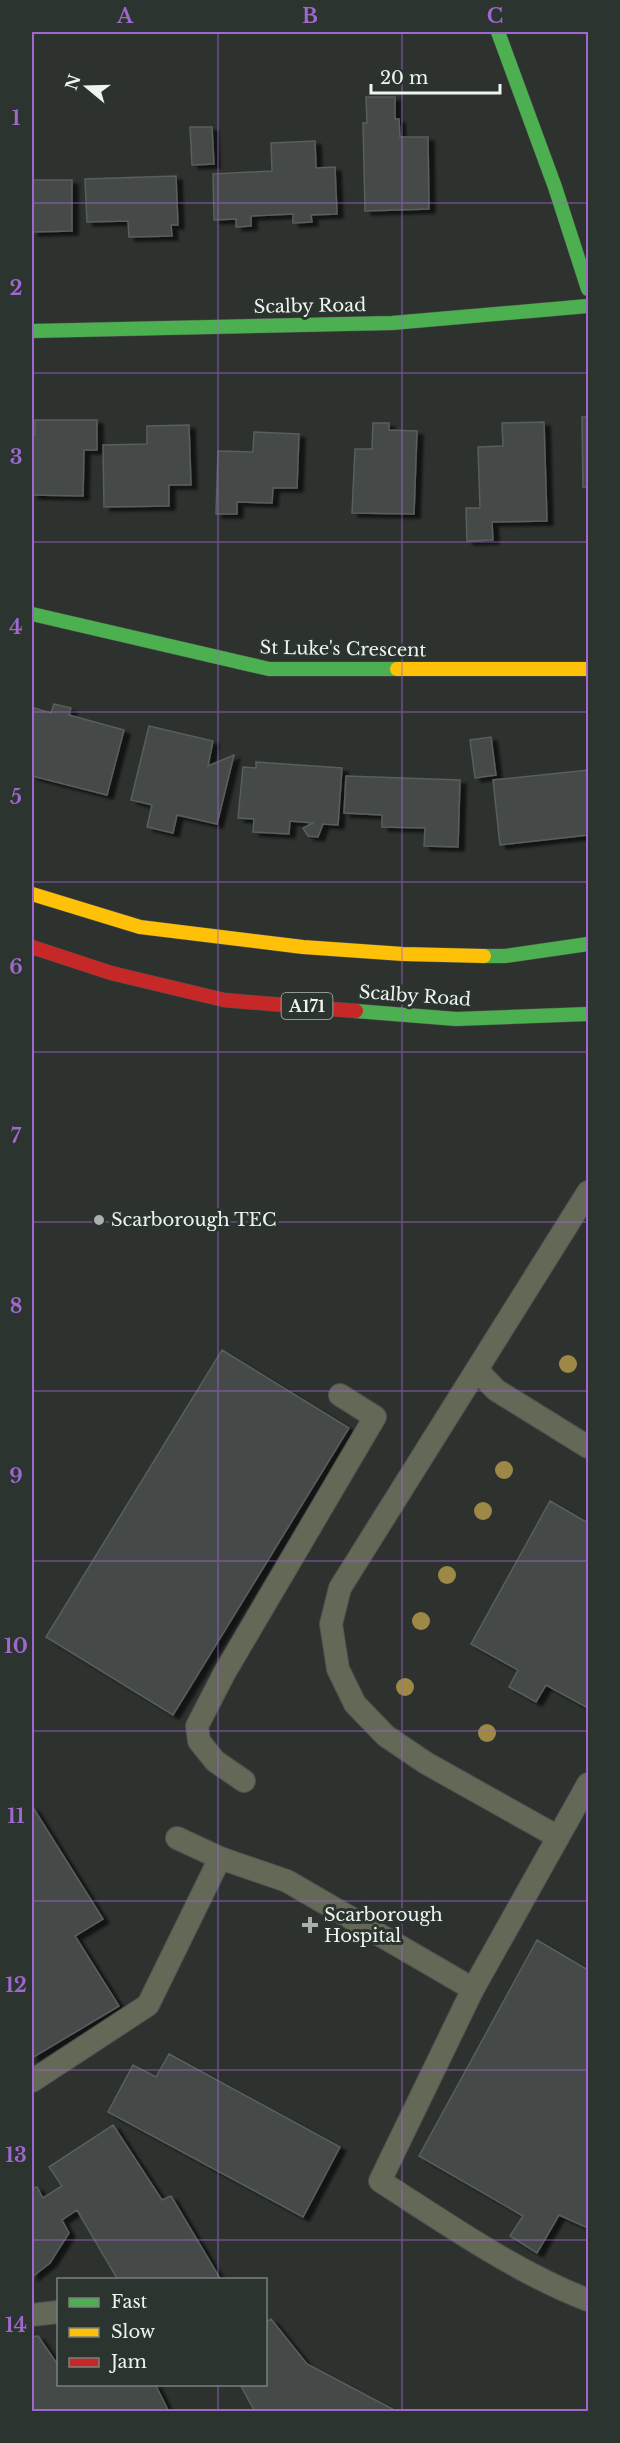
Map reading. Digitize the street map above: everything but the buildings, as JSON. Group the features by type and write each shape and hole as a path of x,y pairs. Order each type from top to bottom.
{"main road":[{"path":"498,32 555,187 588,289"},
{"name":"Scalby Road","path":"32,331 392,322 588,306"},
{"name":"St Luke's Crescent","path":"32,614 269,669 588,669"},
{"path":"32,894 140,927 303,947 403,954 505,956 588,945"},
{"name":"Scalby Road","path":"32,947 111,973 224,1000 456,1019 588,1014"}],"lane":[{"path":"558,1837 426,1763 386,1736 355,1704 338,1670 331,1624 340,1588 588,1192"},
{"path":"478,1371 496,1390 588,1447"},
{"path":"244,1781 215,1761 199,1741 197,1726 225,1672 375,1417 340,1395"},
{"path":"588,1784 473,1989 380,2181 465,2236 563,2290 588,2300"},
{"path":"177,1838 220,1858 287,1881 473,1989"},
{"path":"32,2081 148,2005 220,1858"},
{"path":"32,2315 57,2312"}],"traffic: fast":[{"path":"498,32 555,187 588,289"},
{"path":"32,331 392,323 588,306"},
{"path":"32,614 269,669 397,669"},
{"path":"484,956 505,956 588,944"},
{"path":"356,1011 456,1019 588,1014"}],"traffic: slow":[{"path":"397,669 588,669"},
{"path":"32,894 140,927 303,947 403,954 484,956"}],"traffic: jam":[{"path":"32,947 111,973 224,1000 356,1011"}],"place":[{"name":"Scarborough TEC","path":"99,1220"},
{"name":"Scarborough Hospital","path":"310,1925"}]}
